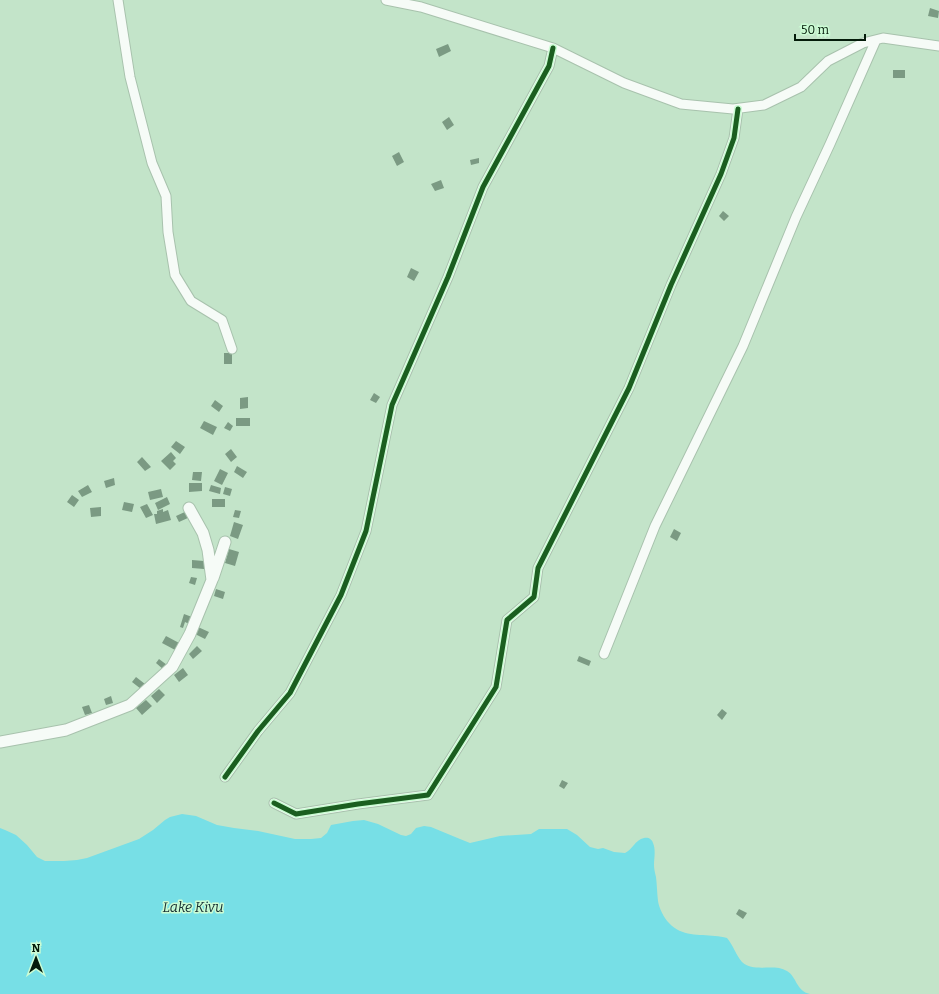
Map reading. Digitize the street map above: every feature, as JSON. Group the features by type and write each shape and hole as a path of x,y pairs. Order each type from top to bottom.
{"street":[{"path":"118,0 130,77 152,163 166,196 168,232 175,275 191,301 222,320 232,349"},
{"path":"386,0 421,7 553,48 624,82 681,104 733,109 764,105 801,87 828,61 863,43 883,38 939,46"},
{"path":"604,654 655,526 743,346 796,217 876,40"},
{"path":"225,777 258,731 290,693 341,595 366,531 392,405 448,277 483,187 549,66 553,48"},
{"path":"274,803 296,814 428,795 496,687 507,620 534,597 538,568 629,388 671,285 721,174 734,138 738,108"},
{"path":"189,508 203,533 208,550 212,580"},
{"path":"0,742 66,730 130,705 172,667 190,634 212,580 224,542"}],"water":[{"name":"Lake Kivu","path":"182,814 196,816 217,825 258,831 295,839 321,838 327,833 331,825 364,820 378,824 406,836 411,834 416,828 424,826 431,827 470,843 500,836 531,834 539,829 567,829 577,835 590,847 598,849 603,848 614,852 625,853 641,839 648,838 651,839 655,854 654,866 659,904 669,923 679,931 685,933 727,938 742,962 752,967 776,968 787,971 802,990 810,994 0,994 0,828 16,835 37,857 45,861 77,860 87,858 139,839 170,817"}],"building":[{"path":"930,8 939,11 938,18 928,16"},
{"path":"448,44 451,51 439,57 436,49"},
{"path":"893,70 905,70 905,78 893,78"},
{"path":"449,117 454,125 447,130 442,122"},
{"path":"399,152 404,162 397,166 392,156"},
{"path":"479,158 479,163 471,165 470,160"},
{"path":"441,180 444,188 435,191 431,184"},
{"path":"723,211 729,216 724,221 719,216"},
{"path":"411,268 419,272 414,281 407,277"},
{"path":"224,353 232,353 232,364 224,364"},
{"path":"374,393 380,397 376,403 370,400"},
{"path":"248,397 248,408 240,409 240,398"},
{"path":"215,400 223,406 219,412 211,406"},
{"path":"236,418 250,418 250,426 236,426"},
{"path":"204,421 217,427 213,435 200,428"},
{"path":"228,422 233,426 230,431 224,428"},
{"path":"176,441 185,447 180,454 171,447"},
{"path":"231,449 237,457 231,462 225,454"},
{"path":"171,452 176,458 173,461 176,464 170,470 161,461"},
{"path":"142,457 151,467 145,471 137,462"},
{"path":"237,466 247,472 243,478 234,472"},
{"path":"220,469 228,473 222,485 214,481"},
{"path":"193,472 202,472 201,481 192,480"},
{"path":"114,478 115,485 106,488 104,481"},
{"path":"189,483 202,483 202,491 189,492"},
{"path":"88,485 92,492 82,497 78,491"},
{"path":"211,485 221,488 220,494 209,491"},
{"path":"225,487 232,489 230,496 223,494"},
{"path":"161,489 163,497 150,500 148,492"},
{"path":"72,495 79,500 74,507 67,502"},
{"path":"167,497 170,504 158,510 155,503"},
{"path":"212,499 225,499 225,507 212,507"},
{"path":"124,502 134,504 132,512 122,510"},
{"path":"147,504 153,515 146,518 140,507"},
{"path":"101,507 101,516 91,517 90,508"},
{"path":"163,509 163,512 168,510 171,520 156,524 154,514 157,514 157,511"},
{"path":"235,510 241,511 239,518 233,517"},
{"path":"187,511 190,517 179,522 176,516"},
{"path":"234,522 243,525 238,539 230,536"},
{"path":"674,529 681,533 677,541 670,537"},
{"path":"229,549 239,552 235,566 225,563"},
{"path":"192,560 204,561 204,569 192,568"},
{"path":"191,577 197,578 195,585 189,583"},
{"path":"216,589 225,592 223,599 214,596"},
{"path":"184,614 192,617 189,624 185,622 183,628 180,627"},
{"path":"198,627 209,632 205,639 195,634"},
{"path":"166,636 181,644 177,651 162,643"},
{"path":"197,646 202,651 193,659 189,654"},
{"path":"579,656 591,661 589,666 577,661"},
{"path":"159,659 167,665 164,670 156,663"},
{"path":"183,668 188,675 179,682 174,675"},
{"path":"136,677 145,684 141,689 132,682"},
{"path":"159,689 165,695 157,703 151,696"},
{"path":"111,696 113,703 106,705 104,699"},
{"path":"146,700 152,706 142,715 136,708"},
{"path":"89,705 92,713 85,715 82,707"},
{"path":"722,709 727,713 722,720 717,715"},
{"path":"562,780 568,783 564,789 559,786"},
{"path":"739,909 747,913 743,919 736,914"}],"cycle path":[{"path":"225,777 258,731 290,693 341,595 366,531 392,405 448,277 483,187 549,66 553,48"},
{"path":"274,803 296,814 428,795 496,687 507,620 534,597 538,568 629,388 671,285 721,174 734,138 738,109"}]}
